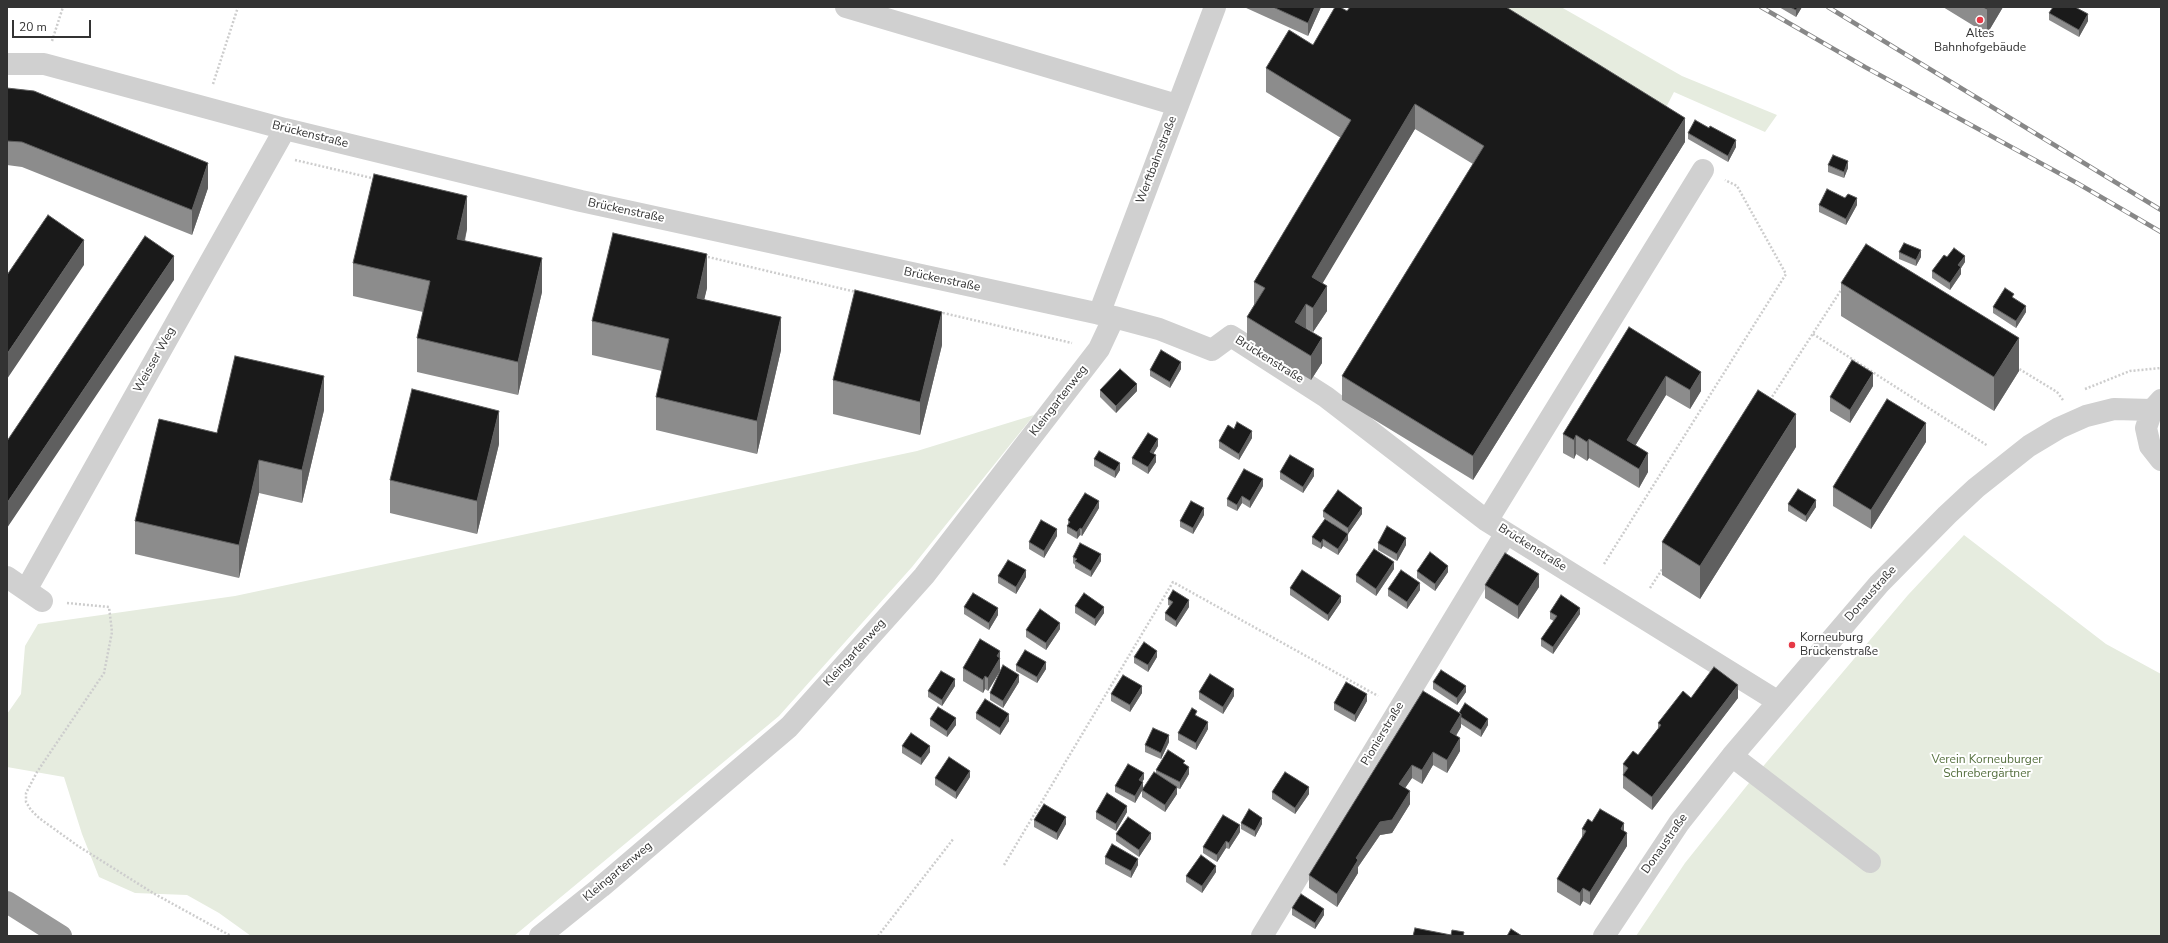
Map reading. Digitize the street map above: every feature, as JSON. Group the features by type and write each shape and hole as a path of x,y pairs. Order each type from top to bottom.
{"highway":[{"path":"7,902 61,936"}],"street":[{"path":"846,7 1177,105"},
{"name":"Werftbahnstraße","path":"1106,316 1177,105 1214,7"},
{"name":"Brückenstraße","path":"7,64 44,64 285,129 581,201 1106,316 1159,329 1212,350 1231,336 1326,396 1506,533 1777,701"},
{"name":"Weisser Weg","path":"34,596 285,129"},
{"path":"1487,520 1703,170"},
{"name":"Kleingartenweg","path":"540,936 601,887 789,727 924,576 1099,349 1106,316"},
{"path":"2156,405 2147,424 2147,437 2150,446 2161,460"},
{"name":"Donaustraße","path":"1604,936 1679,823 1732,756 1777,701 1912,549 1976,488 2029,446 2059,428 2086,416 2114,409 2156,405"},
{"name":"Pionierstraße","path":"1262,936 1506,533"},
{"path":"7,577 34,596"},
{"path":"1732,756 1870,862"}],"path":[{"path":"44,64 63,7"},
{"path":"205,107 238,7"},
{"path":"271,154 379,180"},
{"path":"1591,585 1786,274 1737,186 1703,170"},
{"path":"696,254 859,293"},
{"path":"1770,401 1847,281"},
{"path":"936,311 1099,349"},
{"path":"1813,334 1990,448"},
{"path":"2010,363 2057,392 2064,400"},
{"path":"1650,588 1668,561"},
{"path":"1004,866 1173,582 1399,708"},
{"path":"34,596 109,607 112,632 104,673 37,772 26,794 26,802 39,818 78,846 153,893 231,936"},
{"path":"878,936 954,838"}],"green space":[{"path":"1467,7 1561,7 1682,76 1777,115 1765,132 1674,92 1657,125"},
{"path":"1034,415 912,567 779,716 514,936 251,936 219,913 187,895 135,893 99,877 82,834 64,777 7,767 7,714 21,694 25,646 38,624 235,596 917,451"},
{"name":"Verein Korneuburger Schrebergärtner","path":"1964,535 2106,644 2161,674 2161,936 1636,936 1685,863 1749,783 1908,595"}],"building":[{"path":"1273,7 1315,7 1308,23"},
{"path":"1335,7 1340,7 1347,11 1350,7 1506,7 1685,118 1473,456 1342,376 1484,146 1415,104 1312,277 1327,286 1313,308 1306,304 1295,322 1322,338 1311,356 1247,317 1265,288 1254,282 1351,120 1266,68 1289,30 1313,45"},
{"path":"1790,7 1798,7 1796,10"},
{"path":"2053,7 2075,7 2088,14 2079,30 2049,13"},
{"path":"7,88 34,91 208,163 192,210 22,142 7,141"},
{"path":"1695,120 1736,140 1728,156 1688,133"},
{"path":"1833,155 1848,161 1844,172 1828,165"},
{"path":"374,174 467,196 457,239 542,258 518,362 417,338 430,281 353,263"},
{"path":"1827,189 1845,198 1848,194 1857,198 1846,219 1819,205"},
{"path":"48,215 84,240 7,354 7,275"},
{"path":"613,233 707,254 697,298 781,317 757,421 656,397 669,339 592,321"},
{"path":"145,236 174,256 7,503 7,441"},
{"path":"1904,243 1921,250 1916,260 1899,252"},
{"path":"1866,244 2019,338 1994,377 1841,283"},
{"path":"1954,248 1965,256 1958,265 1961,267 1950,283 1932,271 1944,255 1947,257"},
{"path":"2005,288 2014,294 2012,297 2026,306 2016,321 1993,307"},
{"path":"855,290 942,312 920,402 833,380"},
{"path":"1629,327 1701,372 1690,390 1666,376 1627,440 1648,453 1639,469 1589,439 1587,442 1576,435 1574,440 1563,434"},
{"path":"1161,350 1181,362 1170,382 1150,370"},
{"path":"235,356 324,376 302,470 259,460 239,545 135,521 159,419 217,433"},
{"path":"1852,360 1873,373 1850,410 1830,397"},
{"path":"1120,369 1137,384 1116,406 1100,390"},
{"path":"412,389 499,411 477,501 390,480"},
{"path":"1758,390 1796,414 1700,566 1662,542"},
{"path":"1887,399 1926,423 1871,510 1833,487"},
{"path":"1237,422 1252,431 1239,454 1219,441 1228,425 1234,429"},
{"path":"1148,433 1158,439 1150,452 1156,455 1148,467 1132,458"},
{"path":"1099,451 1120,463 1115,471 1094,459"},
{"path":"1290,455 1314,469 1303,487 1280,472"},
{"path":"1244,469 1263,479 1250,501 1242,496 1237,505 1227,499"},
{"path":"1798,489 1816,500 1806,516 1788,504"},
{"path":"1338,490 1362,508 1348,528 1323,511"},
{"path":"1085,493 1099,501 1082,529 1080,528 1077,532 1067,526 1070,522 1068,520"},
{"path":"1191,501 1204,508 1193,528 1180,521"},
{"path":"1325,519 1348,534 1338,549 1323,539 1321,543 1312,537"},
{"path":"1041,520 1057,529 1044,551 1029,542"},
{"path":"1387,526 1406,538 1397,554 1378,543"},
{"path":"1080,543 1101,554 1091,571 1075,561 1077,559 1073,557"},
{"path":"1374,549 1394,562 1376,589 1356,575"},
{"path":"1430,552 1448,566 1435,584 1417,571"},
{"path":"1505,553 1539,574 1518,606 1485,585"},
{"path":"1008,560 1026,570 1016,587 998,576"},
{"path":"1302,570 1341,596 1328,615 1290,588"},
{"path":"1401,570 1420,583 1407,602 1388,589"},
{"path":"1173,590 1189,600 1176,621 1165,613 1173,602 1168,599"},
{"path":"973,593 998,608 989,623 964,607"},
{"path":"1084,593 1104,607 1095,619 1075,606"},
{"path":"1561,595 1580,608 1553,647 1541,639 1557,616 1550,612"},
{"path":"1040,609 1060,623 1046,643 1026,630"},
{"path":"980,639 1000,651 997,656 1000,658 988,678 985,676 983,680 963,668"},
{"path":"1144,642 1157,651 1148,665 1134,657"},
{"path":"1025,650 1046,662 1037,677 1016,665"},
{"path":"1003,665 1019,675 1003,701 990,693"},
{"path":"1714,667 1738,685 1652,797 1623,775 1628,768 1623,764 1633,751 1638,755 1661,725 1658,723 1683,691 1691,698"},
{"path":"1441,670 1466,686 1457,698 1433,682"},
{"path":"941,671 955,679 942,700 928,691"},
{"path":"1210,674 1234,689 1223,707 1199,692"},
{"path":"1123,675 1142,686 1130,705 1111,694"},
{"path":"1346,682 1367,694 1355,715 1334,703"},
{"path":"1423,691 1461,714 1450,732 1460,738 1447,760 1433,752 1422,770 1412,765 1399,784 1410,791 1392,820 1380,822 1356,858 1358,860 1337,894 1309,875"},
{"path":"985,699 1009,714 1000,728 976,713"},
{"path":"1465,703 1488,719 1481,730 1461,717 1461,714 1459,713"},
{"path":"938,707 956,718 947,731 930,719"},
{"path":"1192,708 1197,711 1195,715 1208,722 1196,743 1178,733"},
{"path":"1153,728 1169,735 1161,753 1145,745"},
{"path":"911,733 930,746 921,758 902,746"},
{"path":"1168,750 1185,761 1183,763 1189,767 1180,782 1156,770"},
{"path":"949,757 970,771 956,792 935,778"},
{"path":"1128,764 1144,773 1139,780 1143,782 1135,796 1115,786"},
{"path":"1154,772 1177,787 1165,805 1142,790"},
{"path":"1285,772 1309,787 1295,808 1272,792"},
{"path":"1107,793 1127,806 1116,824 1096,812"},
{"path":"1044,804 1066,817 1057,833 1034,820"},
{"path":"1249,809 1262,818 1255,831 1241,823"},
{"path":"1600,809 1624,823 1621,829 1627,833 1590,892 1583,888 1580,893 1557,879 1586,831 1582,829 1588,819 1592,822"},
{"path":"1223,815 1240,825 1229,843 1226,841 1217,855 1203,847"},
{"path":"1128,817 1151,833 1139,850 1116,834"},
{"path":"1112,844 1138,859 1131,871 1105,857"},
{"path":"1201,855 1216,866 1202,886 1186,876"},
{"path":"1301,894 1324,909 1315,923 1292,908"},
{"path":"1415,928 1451,935 1452,930 1464,932 1463,936 1413,936"},
{"path":"1511,929 1522,936 1507,936"}],"railway":[{"path":"1761,7 1865,67 2077,183 2161,232"},
{"path":"1828,7 2161,210"}],"place":[{"name":"Altes Bahnhofgebäude","path":"1980,20"},
{"name":"Korneuburg Brückenstraße","path":"1792,645"}]}
